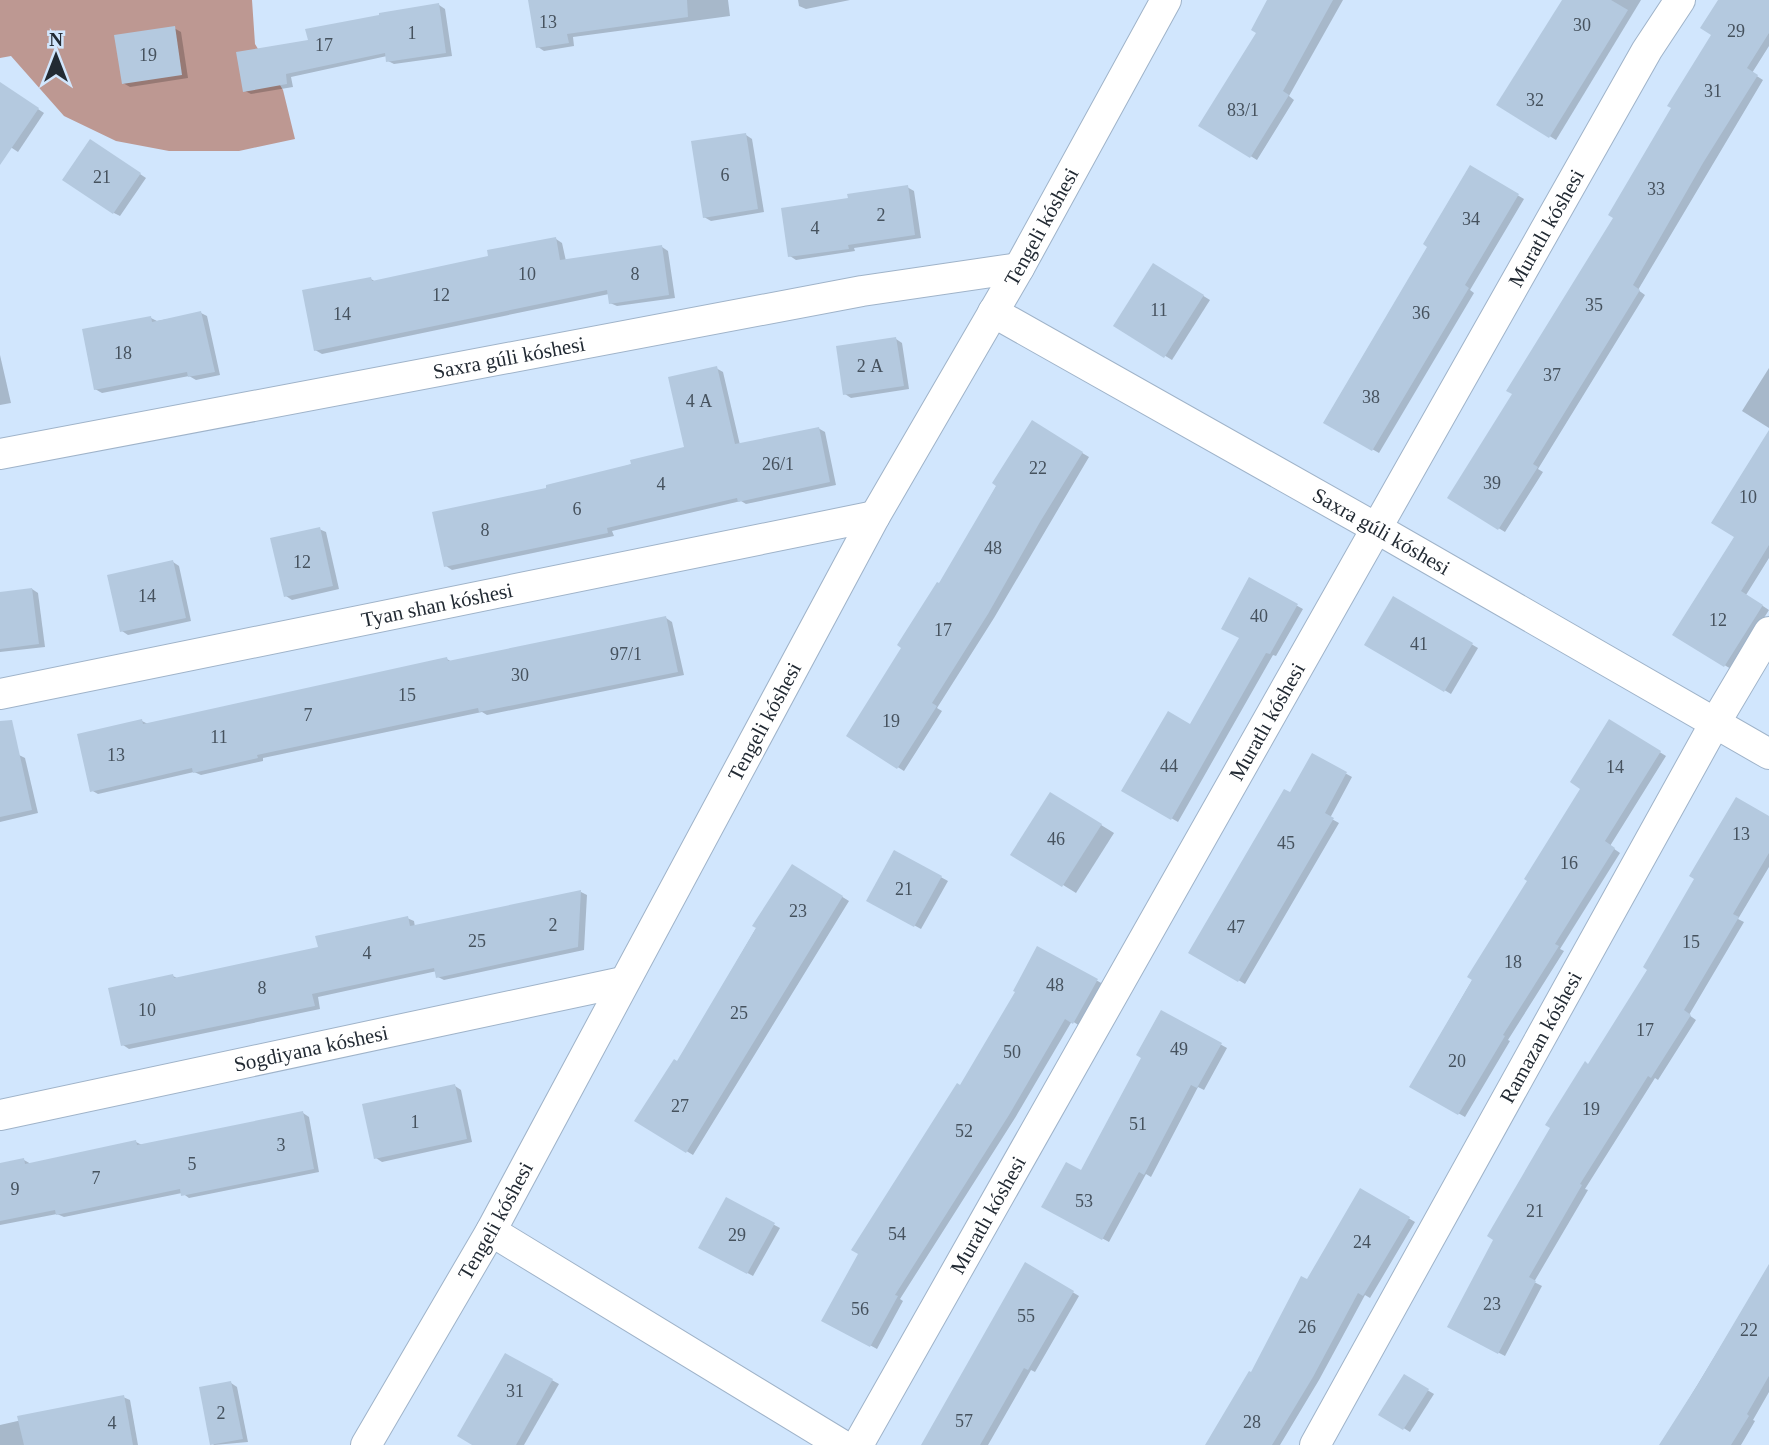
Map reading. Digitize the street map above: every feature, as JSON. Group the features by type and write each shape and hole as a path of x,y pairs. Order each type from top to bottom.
{"street":[{"name":"Tengeli kóshesi","path":"366,1445 491,1231 875,516 1019,268 1166,0"},
{"name":"Muratlı kóshesi","path":"858,1445 1647,50 1680,0"},
{"name":"Saxra gúli kóshesi","path":"0,454 862,291 1019,268"},
{"name":"Saxra gúli kóshesi","path":"993,312 1769,754"},
{"name":"Tyan shan kóshesi","path":"0,694 875,516"},
{"name":"Ramazan kóshesi","path":"1315,1445 1715,723 1769,632"},
{"name":"Sogdiyana kóshesi","path":"0,1115 623,982"},
{"path":"491,1231 842,1445"}],"shaded area":[{"path":"0,0 252,0 255,44 283,90 295,139 239,151 169,151 116,141 64,116 11,56 0,58"}],"building":[{"path":"528,0 687,0 688,17 567,34 569,43 536,48"},
{"path":"1267,0 1333,0 1283,91 1289,95 1250,158 1198,126 1256,33 1251,30"},
{"path":"1562,0 1611,0 1628,10 1549,138 1496,105"},
{"path":"1718,0 1769,0 1769,33 1747,68 1758,75 1703,163 1633,285 1640,290 1533,464 1538,467 1498,530 1447,498 1512,394 1506,391 1613,218 1608,215 1671,108 1667,106 1711,35 1700,28"},
{"path":"439,3 446,53 386,62 385,53 286,74 287,84 243,92 236,52 308,40 305,29"},
{"path":"175,26 182,75 122,84 114,35"},
{"path":"0,82 39,108 0,165"},
{"path":"746,133 758,209 703,218 691,141"},
{"path":"90,139 141,173 113,214 62,180"},
{"path":"1470,165 1519,194 1465,285 1469,288 1372,451 1323,423 1427,247 1423,244"},
{"path":"908,185 915,235 848,245 849,249 788,257 781,208"},
{"path":"556,237 560,260 662,245 669,295 609,304 607,290 314,351 302,290 371,277 372,281 488,256 487,250"},
{"path":"1153,263 1204,295 1164,358 1113,326"},
{"path":"201,311 215,372 188,377 187,372 94,390 82,329 151,316 152,322"},
{"path":"896,337 904,386 843,395 836,346"},
{"path":"717,366 735,444 819,427 830,482 738,502 737,498 607,528 608,533 444,567 432,512 546,488 546,485 631,464 630,460 684,447 668,377"},
{"path":"1032,420 1083,452 988,614 932,703 937,706 897,769 846,736 901,648 897,645 937,582 939,583 996,486 992,483"},
{"path":"1769,430 1769,545 1741,591 1763,605 1724,667 1672,635 1734,537 1711,523"},
{"path":"320,527 333,586 284,597 270,538"},
{"path":"173,560 186,618 120,632 107,575"},
{"path":"1249,577 1298,604 1270,654 1266,653 1171,820 1121,791 1168,711 1190,724 1239,638 1221,629"},
{"path":"32,588 39,644 0,649 0,592"},
{"path":"1393,596 1473,643 1444,692 1364,645"},
{"path":"666,616 678,672 479,712 478,708 257,755 258,758 193,773 192,768 90,792 77,734 142,719 143,724 447,657 448,661"},
{"path":"1609,719 1661,751 1605,841 1615,848 1555,944 1559,946 1503,1035 1505,1036 1458,1115 1409,1087 1472,980 1467,977 1580,789 1570,782"},
{"path":"12,720 32,810 0,817 0,721"},
{"path":"1312,753 1347,772 1325,813 1334,818 1238,982 1188,953 1284,789 1290,792"},
{"path":"1050,792 1102,824 1062,887 1010,855"},
{"path":"1736,797 1769,816 1769,853 1733,914 1739,917 1684,1010 1691,1015 1651,1078 1648,1076 1580,1184 1582,1185 1529,1277 1536,1281 1498,1354 1447,1327 1493,1240 1487,1236 1550,1128 1545,1125 1585,1061 1588,1064 1647,970 1643,967 1694,879 1689,876"},
{"path":"894,850 942,876 914,927 866,901"},
{"path":"792,864 843,896 686,1153 634,1121 674,1059 677,1061 756,928 752,926"},
{"path":"581,890 578,947 436,978 434,968 312,994 315,1006 121,1046 108,988 173,974 174,978 318,947 315,936 408,916 410,926"},
{"path":"1037,946 1098,979 1073,1024 1065,1019 1009,1115 895,1295 898,1296 870,1347 821,1321 858,1254 851,1250 957,1083 960,1085 1015,992 1013,991"},
{"path":"1161,1010 1222,1043 1197,1088 1191,1085 1144,1175 1139,1172 1102,1240 1041,1207 1066,1162 1081,1170 1141,1058 1136,1055"},
{"path":"455,1084 467,1139 374,1159 362,1104"},
{"path":"303,1111 314,1169 181,1196 180,1189 56,1215 55,1210 0,1221 0,1163 24,1158 25,1164 136,1140 137,1145"},
{"path":"1360,1188 1410,1217 1363,1296 1358,1293 1313,1377 1272,1445 1205,1445 1249,1371 1251,1372 1301,1276 1307,1279"},
{"path":"726,1197 775,1223 747,1274 698,1248"},
{"path":"1025,1262 1074,1291 1028,1370 1024,1368 980,1445 921,1445"},
{"path":"1769,1264 1769,1376 1747,1414 1749,1416 1731,1445 1659,1445 1698,1384"},
{"path":"505,1353 553,1379 516,1445 472,1445 457,1436"},
{"path":"1404,1374 1429,1389 1403,1430 1378,1415"},
{"path":"231,1381 243,1439 210,1445 199,1387"},
{"path":"124,1395 133,1445 24,1445 17,1416"}]}
